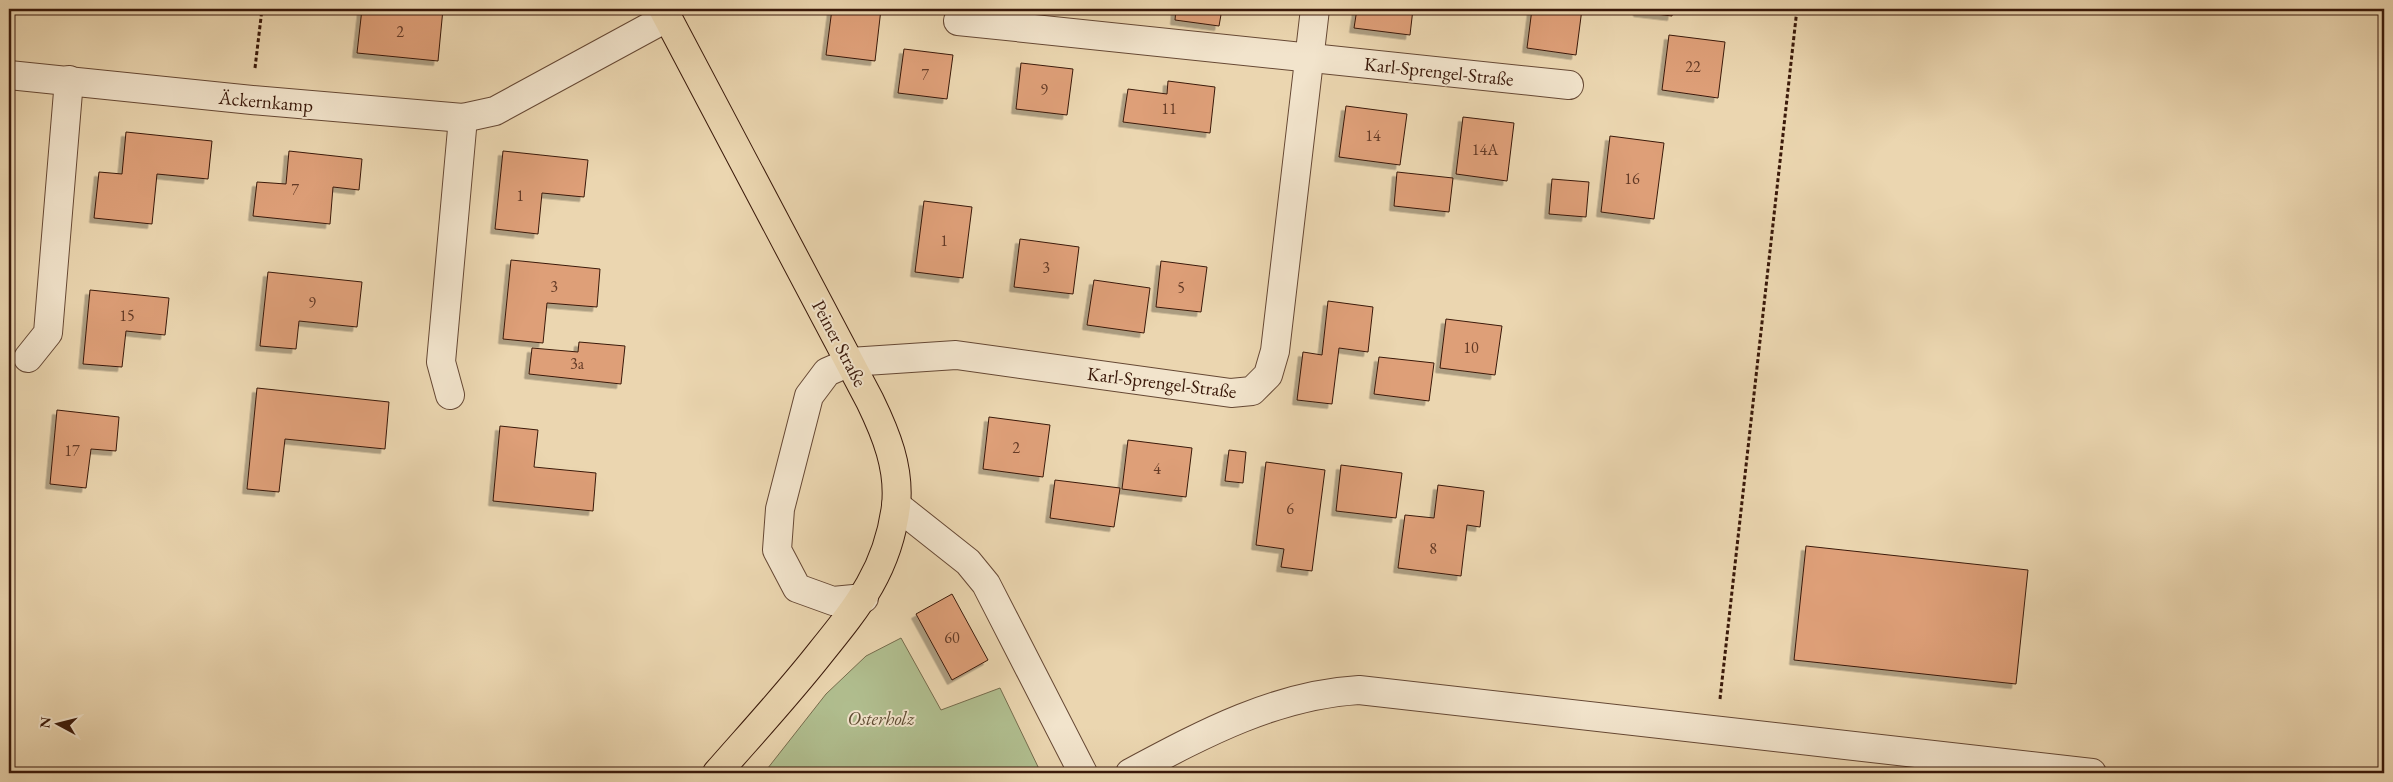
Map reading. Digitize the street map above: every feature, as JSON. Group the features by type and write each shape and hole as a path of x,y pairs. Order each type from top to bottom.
{"main road":[{"name":"Peiner Straße","path":"665,13 850,362 889,441 896,475 896,505 887,549 864,598 799,681 717,773"}],"street":[{"name":"Karl-Sprengel-Straße","path":"864,598 833,601 797,588 777,550 780,509 809,396 827,372 850,362 956,355 1231,393 1252,391 1268,375 1275,351 1315,9"},
{"name":"Äckernkamp","path":"9,75 252,100 463,118 495,111 665,13"},
{"name":"Karl-Sprengel-Straße","path":"958,21 1569,86"},
{"path":"28,358 48,334 69,80"},
{"path":"450,395 441,362 463,118"},
{"path":"896,505 968,562 986,584 1083,773"},
{"path":"1130,773 1224,724 1280,704 1333,691 1359,690 2092,773"}],"path":[{"path":"252,100 262,9"},
{"path":"1716,730 1798,9"},
{"path":"2380,773 2384,733"}],"green space":[{"name":"Osterholz","path":"901,638 941,710 1000,688 1041,773 764,773 826,694 866,656"}],"building":[{"path":"362,9 443,9 438,61 357,53"},
{"path":"832,9 881,9 875,61 826,55"},
{"path":"1176,9 1222,9 1219,26 1175,20"},
{"path":"1357,9 1413,9 1410,35 1354,28"},
{"path":"1532,9 1582,9 1576,55 1527,48"},
{"path":"1638,9 1673,9 1672,16 1638,12"},
{"path":"1669,35 1725,42 1718,98 1662,90"},
{"path":"904,49 953,55 947,99 898,93"},
{"path":"1021,63 1073,69 1067,115 1016,109"},
{"path":"1168,81 1215,87 1210,133 1123,122 1128,89 1167,94"},
{"path":"1346,106 1407,114 1400,165 1339,157"},
{"path":"1463,117 1514,123 1507,181 1456,174"},
{"path":"126,132 212,141 208,179 157,174 152,224 94,218 99,172 122,174"},
{"path":"1610,136 1664,143 1654,219 1601,212"},
{"path":"289,151 362,159 359,190 333,187 330,224 253,216 257,182 286,184"},
{"path":"503,151 588,160 584,197 542,193 538,234 495,229"},
{"path":"1397,172 1453,178 1449,212 1394,206"},
{"path":"1552,179 1589,182 1586,217 1549,214"},
{"path":"924,201 972,207 963,278 915,272"},
{"path":"1020,239 1079,247 1073,294 1014,287"},
{"path":"511,260 600,269 597,307 547,303 543,343 503,339"},
{"path":"1161,261 1207,267 1201,312 1156,307"},
{"path":"268,272 362,282 357,327 299,321 296,349 260,346"},
{"path":"1094,280 1150,288 1144,333 1087,325"},
{"path":"90,290 169,298 165,335 126,331 122,367 83,364"},
{"path":"1328,301 1373,307 1368,352 1339,348 1332,404 1297,400 1303,352 1322,355"},
{"path":"1446,319 1502,326 1495,375 1440,368"},
{"path":"579,342 625,346 621,384 529,374 532,348 578,352"},
{"path":"1379,357 1434,363 1429,401 1374,394"},
{"path":"257,388 389,402 385,449 285,439 279,492 247,489"},
{"path":"57,410 119,417 116,451 91,449 86,488 50,484"},
{"path":"989,417 1050,425 1043,477 983,469"},
{"path":"500,426 538,430 534,467 596,473 593,511 493,501"},
{"path":"1128,440 1192,448 1186,497 1122,489"},
{"path":"1229,450 1246,452 1243,483 1225,481"},
{"path":"1266,462 1325,470 1312,571 1281,567 1284,549 1256,545"},
{"path":"1341,465 1402,473 1396,518 1336,511"},
{"path":"1055,480 1120,488 1114,527 1050,518"},
{"path":"1438,485 1484,491 1480,527 1467,525 1461,576 1398,568 1405,515 1434,518"},
{"path":"1806,546 2028,570 2016,684 1794,660"},
{"path":"952,594 988,660 952,680 916,614"}]}
